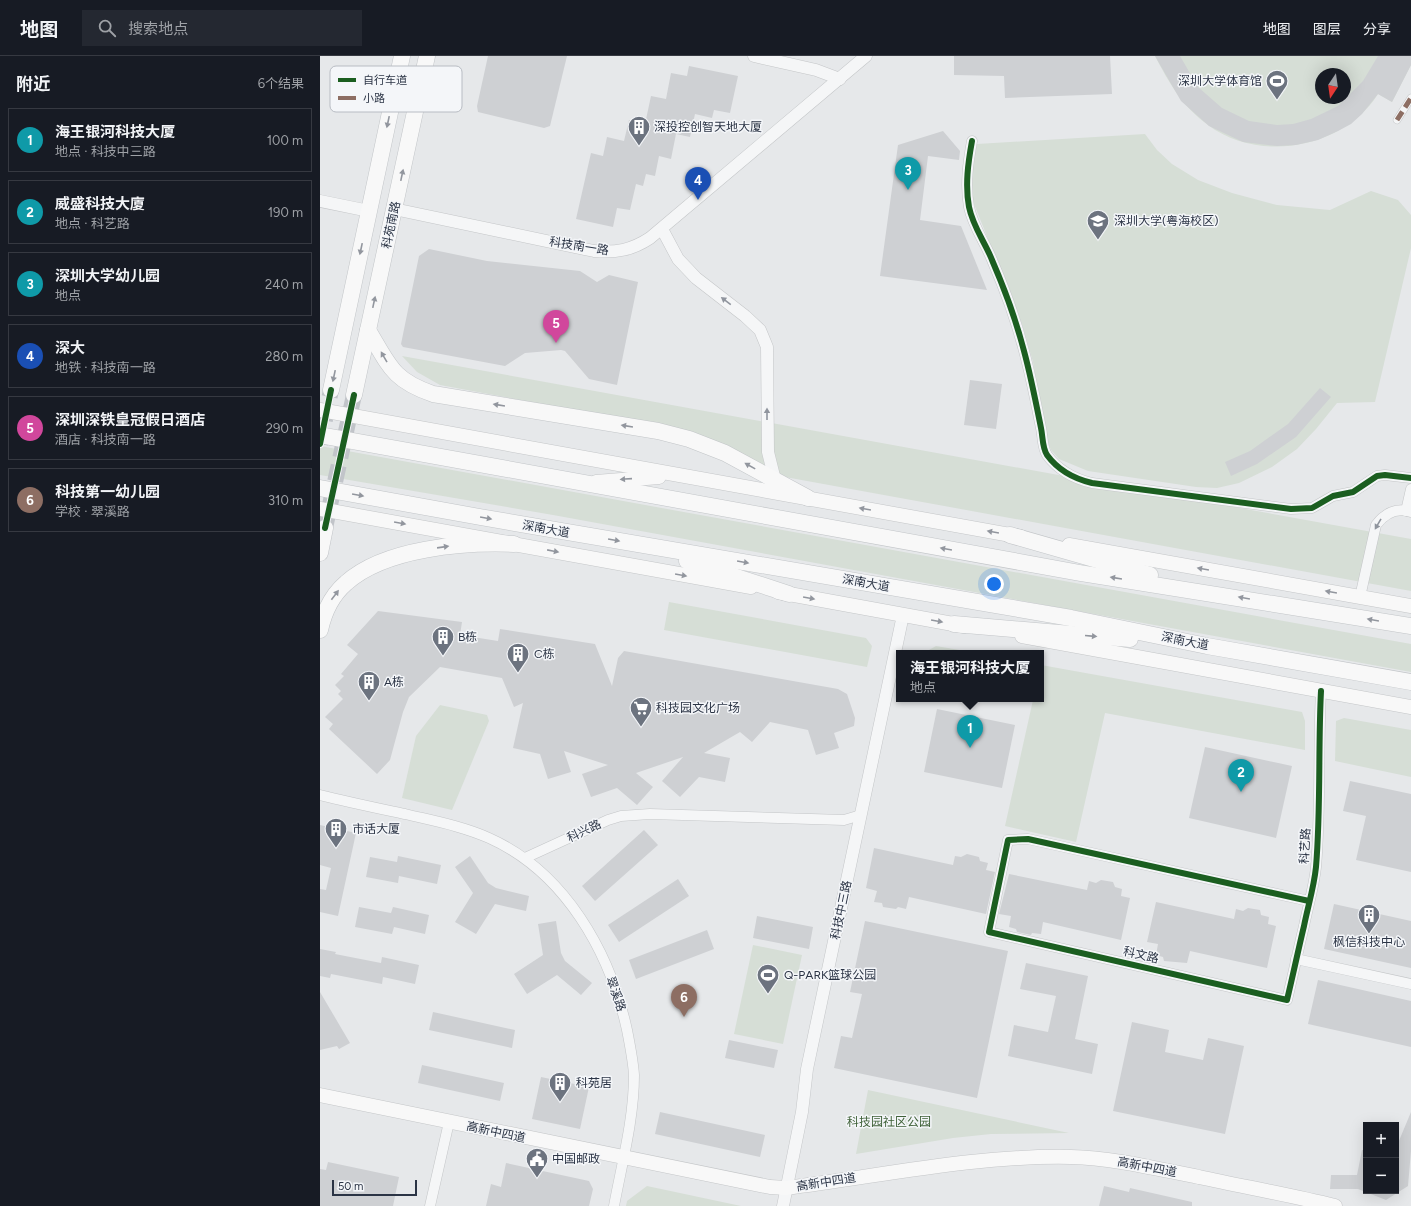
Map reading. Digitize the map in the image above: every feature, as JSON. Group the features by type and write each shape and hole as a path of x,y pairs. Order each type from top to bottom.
{"main road":[{"name":"科苑南路","path":"400,66 402,56"},
{"name":"科苑南路","path":"425,66 427,56"},
{"name":"科苑南路","path":"331,390 390,112"},
{"name":"科苑南路","path":"354,395 415,112"},
{"path":"368,330 394,372 404,381 416,388 433,394 664,433 715,449 808,498"},
{"path":"320,410 1411,606"},
{"path":"320,435 1080,573 1215,593 1411,626"},
{"path":"580,483 679,475"},
{"name":"深南大道","path":"320,488 634,544 1071,618 1207,646 1411,682"},
{"path":"320,509 1411,707"},
{"path":"320,553 325,528"},
{"path":"1010,535 1215,593"},
{"path":"320,630 332,600 345,584 364,570 392,558 455,545 487,543 514,544"},
{"path":"634,544 789,594"},
{"path":"954,624 1207,646"},
{"name":"高新中四道","path":"320,1095 754,1185 786,1188 933,1165 976,1160 1016,1157 1072,1157 1136,1164 1335,1206"}],"street":[{"path":"754,56 816,70 840,79"},
{"name":"科技南一路","path":"394,209 594,251 625,251 638,246 662,229 866,56"},
{"path":"1396,120 1411,98"},
{"path":"972,141 967,176 969,209 975,226 992,258 1014,318 1024,353 1043,443 1047,454 1056,465 1081,481 1291,509 1312,508 1333,496 1353,492 1377,476 1385,475 1411,478"},
{"path":"320,201 369,211"},
{"path":"662,229 678,259 696,278 746,316 760,330 767,347 768,452 775,480"},
{"path":"1360,597 1376,525 1387,514 1399,510 1409,512 1411,489"},
{"name":"科技中三路","path":"783,1206 802,1112 807,1069 903,615"},
{"name":"科艺路","path":"1287,1000 1316,867 1320,776 1321,691"},
{"path":"320,795 454,825 490,838 524,858"},
{"name":"科兴路","path":"524,858 608,820 621,816 650,814 844,820 861,815"},
{"name":"科文路","path":"1287,1000 989,932 1008,840 1028,839 1309,901"},
{"name":"翠溪路","path":"524,858 557,888 585,925 597,945 617,992 631,1048 634,1074 630,1122 614,1206"},
{"path":"1296,959 1411,984"},
{"path":"430,1206 449,1122"}],"green space":[{"name":"深圳大学体育馆","path":"1155,56 1411,56 1411,65 1392,102 1378,94 1363,112 1344,127 1323,138 1300,144 1276,147 1252,144 1229,137 1208,125 1191,110 1171,85"},
{"path":"1145,134 1157,150 1172,164 1198,180 1232,193 1277,205 1330,210 1371,191 1398,200 1411,215 1411,248 1375,402 1337,403 1316,429 1297,449 1272,467 1239,483 1217,488 1196,487 1088,471 1059,459 1051,450 1046,438 1033,362 1022,324 974,204 971,187 971,174 977,144"},
{"path":"402,356 1411,539 1411,591 774,475 639,422 440,385 417,372"},
{"path":"320,446 1411,644 1411,672 553,515 320,475"},
{"path":"669,602 866,638 872,646 867,667 664,630"},
{"path":"936,646 959,650 929,650"},
{"path":"1044,666 1302,712 1305,721 1305,750 1105,713 1076,842 1005,826 1033,702 1044,702"},
{"path":"440,705 487,715 489,721 452,810 402,798 416,736"},
{"path":"1344,718 1411,730 1411,777 1335,761 1336,721"},
{"name":"Q-PARK篮球公园","path":"753,945 802,955 783,1044 734,1034"},
{"name":"科技园社区公园","path":"868,1090 1069,1133 991,1134 953,1138 856,1154"},
{"path":"647,1186 741,1206 626,1206 627,1201"}],"building":[{"path":"488,56 567,56 550,126 544,128 478,112 477,106"},
{"path":"954,56 1110,56 1112,94 1005,98 1004,76 954,75"},
{"path":"1155,56 1180,56 1198,87 1222,108 1249,121 1277,125 1293,124 1311,119 1340,104 1351,104 1351,93 1363,81 1378,56 1411,56 1411,65 1392,102 1378,94 1362,114 1351,124 1318,140 1296,145 1277,146 1243,142 1209,126 1181,101"},
{"name":"深投控创智天地大厦","path":"689,66 738,76 730,113 714,110 712,118 695,114 690,137 676,134 671,159 659,156 655,176 646,174 643,186 636,184 630,210 617,208 613,227 576,219 591,153 603,156 607,137 624,141 629,120 645,124 651,96 666,99 671,73 687,76"},
{"path":"943,131 960,151 959,160 928,156 920,220 961,226 987,290 880,276 898,145"},
{"path":"429,249 487,261 580,271 597,282 609,275 638,282 617,385 589,379 565,351 561,350 525,353 505,366 403,347 401,344 419,256"},
{"path":"970,380 1002,384 996,429 964,425"},
{"path":"1320,388 1331,397 1296,437 1257,464 1231,476 1225,462 1250,451 1288,424"},
{"path":"378,611 462,622 460,635 498,641 500,629 595,644 612,686 618,658 624,651 838,689 847,694 855,718 854,726 834,733 839,748 816,755 808,730 770,722 752,742 740,732 704,753 730,758 725,782 699,777 680,797 662,781 683,757 636,773 653,787 637,805 617,788 591,797 582,774 608,765 564,751 571,772 548,779 540,754 513,748 523,703 514,707 502,678 440,667 409,697 403,712 390,760 377,774 329,729 333,724 325,717 343,699 338,694 341,691 335,685 344,676 341,674 358,654 347,645"},
{"path":"937,709 1015,725 1002,788 924,772"},
{"path":"1205,747 1292,766 1276,838 1189,818"},
{"path":"1350,781 1411,794 1411,872 1356,860 1366,816 1343,811"},
{"path":"320,825 356,833 338,916 320,912 320,889 326,890 331,868 320,865"},
{"path":"644,830 658,845 595,901 582,886"},
{"path":"874,848 953,865 955,856 961,857 967,854 979,857 980,861 988,863 986,870 995,872 986,914 909,897 906,909 898,907 896,909 883,907 882,903 874,902 877,891 866,888"},
{"path":"398,856 441,865 437,884 399,876 398,883 366,877 370,857 397,862"},
{"path":"470,856 488,883 496,888 529,896 526,911 495,904 476,934 455,922 473,893 455,867"},
{"path":"1009,874 1087,890 1089,881 1096,883 1101,880 1113,882 1115,887 1122,889 1121,896 1130,898 1121,940 1043,922 1041,934 1032,933 1031,935 1017,932 1016,929 1009,927 1011,916 999,914"},
{"path":"678,879 689,896 619,942 608,925"},
{"path":"1156,902 1234,919 1236,909 1243,911 1248,908 1260,910 1261,915 1269,917 1268,924 1276,926 1267,968 1190,951 1187,963 1164,961 1163,957 1156,955 1158,944 1147,942"},
{"name":"枫信科技中心","path":"1334,904 1411,921 1411,968 1324,949"},
{"path":"359,907 391,913 393,907 429,915 425,934 394,927 392,934 355,927"},
{"path":"757,916 813,927 809,949 753,938"},
{"path":"556,921 561,953 565,961 592,983 581,995 557,975 527,994 514,974 543,955 538,924"},
{"path":"865,921 1008,951 977,1098 834,1068 841,1036 852,1038 862,994 850,992"},
{"path":"707,930 714,949 636,979 629,960"},
{"path":"320,949 336,952 335,954 381,963 382,957 419,965 415,984 383,977 382,984 331,974 330,978 320,976"},
{"path":"1026,963 1088,976 1075,1039 1098,1044 1092,1074 1008,1056 1014,1025 1048,1032 1056,996 1020,989"},
{"path":"1318,980 1411,1001 1411,1047 1308,1024"},
{"path":"320,992 350,1043 339,1049 337,1046 320,1050"},
{"path":"433,1012 515,1030 512,1048 429,1030"},
{"path":"1132,1022 1169,1030 1165,1052 1203,1060 1208,1038 1244,1046 1225,1134 1113,1111"},
{"path":"729,1040 778,1050 774,1068 725,1058"},
{"path":"422,1065 504,1083 500,1101 418,1083"},
{"name":"科苑居","path":"541,1077 589,1087 580,1129 532,1119"},
{"path":"660,1112 765,1135 760,1157 655,1134"},
{"path":"1411,1112 1411,1151 1408,1186 1399,1192 1399,1158 1399,1141"},
{"path":"1362,1150 1363,1191 1358,1189 1330,1189 1331,1175 1357,1175"},
{"path":"328,1162 399,1177 393,1206 320,1206 320,1169 326,1170"},
{"path":"506,1163 589,1181 593,1189 589,1206 486,1206 491,1184 501,1187"},
{"path":"1104,1186 1129,1192 1130,1188 1192,1202 1192,1206 1099,1206"},
{"path":"1371,1194 1395,1194 1386,1200"}],"tunnel":[{"path":"320,444 331,390"},
{"path":"325,528 354,395"}],"marked path":[{"path":"1397,120 1411,98"}],"cycle path":[{"path":"972,141 967,182 969,207 976,228 997,271 1010,305 1031,380 1044,449 1056,465 1073,476 1092,483 1291,509 1312,508 1333,496 1353,492 1377,476 1385,475 1411,478"},
{"path":"320,444 331,390"},
{"path":"325,528 354,395"},
{"path":"1309,901 1028,839 1008,840 989,932 1287,1000 1312,889 1316,867 1321,691"}],"place":[{"name":"深圳大学体育馆","path":"1277,100"},
{"name":"深投控创智天地大厦","path":"639,146"},
{"name":"深圳大学幼儿园","path":"908,190"},
{"name":"深大","path":"698,200"},
{"name":"深圳大学(粤海校区)","path":"1098,240"},
{"name":"深圳深铁皇冠假日酒店","path":"556,343"},
{"name":"B栋","path":"443,656"},
{"name":"C栋","path":"518,674"},
{"name":"A栋","path":"369,702"},
{"name":"科技园文化广场","path":"641,728"},
{"name":"海王银河科技大厦","path":"970,748"},
{"name":"威盛科技大廈","path":"1241,792"},
{"name":"市话大厦","path":"336,848"},
{"name":"枫信科技中心","path":"1369,934"},
{"name":"Q-PARK篮球公园","path":"768,994"},
{"name":"科技第一幼儿园","path":"684,1017"},
{"name":"科苑居","path":"560,1102"},
{"name":"中国邮政","path":"537,1178"}]}
